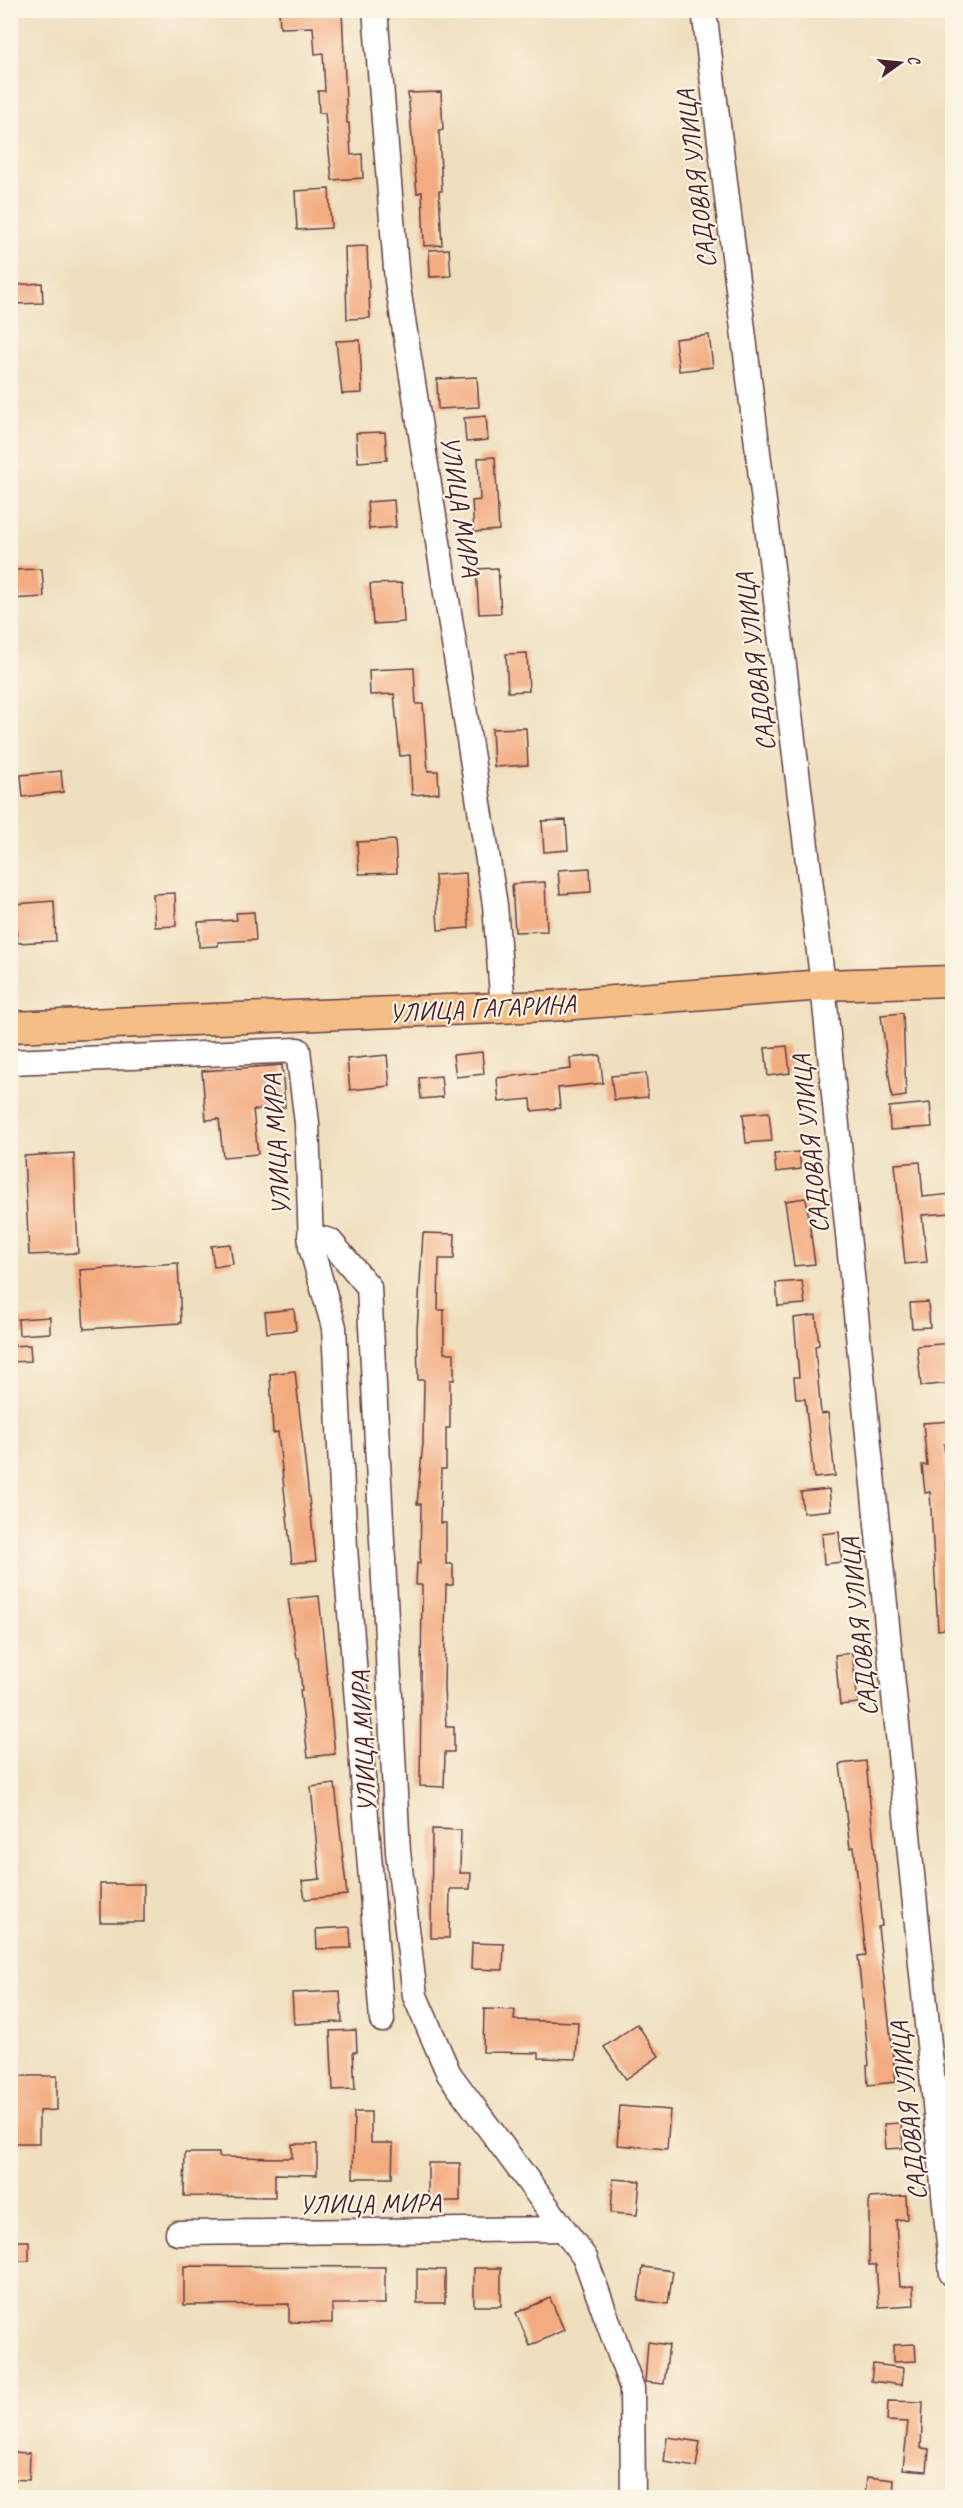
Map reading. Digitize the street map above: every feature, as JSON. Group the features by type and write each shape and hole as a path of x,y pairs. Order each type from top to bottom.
{"main road":[{"name":"УЛИЦА ГАГАРИНА","path":"10,1027 503,1008 823,985 952,981"}],"street":[{"name":"УЛИЦА МИРА","path":"375,10 398,280 495,905 503,1008"},
{"name":"САДОВАЯ УЛИЦА","path":"704,10 823,985 952,2274"},
{"name":"УЛИЦА МИРА","path":"10,1062 298,1050 307,1123 311,1247 334,1327 345,1548 382,2020"},
{"name":"УЛИЦА МИРА","path":"310,1236 330,1241 369,1287 398,1852 416,1996 449,2073 585,2258 632,2388 633,2498"},
{"name":"УЛИЦА МИРА","path":"178,2233 563,2229"}],"building":[{"path":"279,10 342,10 347,123 349,123 351,155 362,154 363,178 332,180 325,113 319,113 318,91 325,91 323,53 315,54 313,27 280,28"},
{"path":"441,92 443,130 439,131 442,191 439,191 442,245 424,246 422,192 417,193 408,93"},
{"path":"329,189 331,228 297,230 295,191"},
{"path":"367,246 370,318 347,319 345,247"},
{"path":"449,249 451,276 430,277 429,250"},
{"path":"42,283 43,303 15,304 14,285"},
{"path":"709,335 713,367 679,371 675,339"},
{"path":"360,340 362,393 342,394 336,341"},
{"path":"477,377 479,407 438,409 437,379"},
{"path":"486,416 488,440 466,442 464,418"},
{"path":"385,432 387,460 358,462 356,433"},
{"path":"495,457 499,530 474,532 472,501 480,500 478,458"},
{"path":"394,500 396,527 369,529 367,502"},
{"path":"498,568 501,613 479,614 476,569"},
{"path":"42,569 44,597 10,599 10,570"},
{"path":"402,583 404,622 373,624 370,584"},
{"path":"527,653 529,691 508,692 506,654"},
{"path":"414,668 416,704 423,704 428,771 438,771 439,793 412,795 410,755 400,756 394,694 370,695 369,670"},
{"path":"526,728 528,765 494,767 492,729"},
{"path":"61,771 63,792 23,797 21,775"},
{"path":"566,820 568,850 544,852 542,821"},
{"path":"395,840 397,873 359,874 357,842"},
{"path":"590,868 591,892 560,894 558,870"},
{"path":"466,873 469,928 438,930 435,875"},
{"path":"545,882 547,931 515,932 512,884"},
{"path":"175,893 176,926 155,927 153,894"},
{"path":"54,901 56,941 17,943 15,904"},
{"path":"254,912 256,940 218,942 218,946 199,947 198,922 237,920 236,913"},
{"path":"903,1013 906,1096 892,1098 881,1015"},
{"path":"787,1046 790,1073 768,1076 765,1048"},
{"path":"482,1052 484,1074 456,1077 453,1055"},
{"path":"387,1055 390,1086 350,1090 347,1059"},
{"path":"600,1055 603,1083 558,1088 560,1108 532,1111 531,1099 499,1102 497,1078 571,1069 570,1058"},
{"path":"282,1065 285,1107 253,1110 258,1154 223,1157 219,1119 206,1120 202,1071"},
{"path":"646,1073 648,1097 614,1100 611,1076"},
{"path":"441,1076 443,1097 421,1099 419,1078"},
{"path":"930,1103 932,1127 890,1130 889,1107"},
{"path":"769,1112 772,1141 746,1143 743,1114"},
{"path":"799,1152 801,1169 776,1172 774,1154"},
{"path":"74,1153 78,1253 29,1255 24,1156"},
{"path":"920,1162 923,1197 952,1194 952,1213 922,1215 927,1262 905,1264 895,1164"},
{"path":"806,1198 815,1264 794,1266 785,1201"},
{"path":"423,1233 455,1234 454,1259 439,1259 438,1310 444,1310 444,1353 454,1353 454,1380 450,1380 450,1428 446,1428 446,1469 441,1469 440,1523 446,1523 446,1564 453,1564 453,1585 446,1585 444,1687 446,1727 454,1727 454,1752 445,1752 444,1787 420,1786 422,1585 416,1585 417,1563 420,1564 421,1504 417,1504 423,1443 424,1380 418,1380 417,1330"},
{"path":"230,1244 233,1264 214,1267 211,1246"},
{"path":"178,1263 181,1323 84,1329 80,1270"},
{"path":"802,1281 805,1304 778,1306 776,1283"},
{"path":"928,1302 930,1327 912,1328 910,1303"},
{"path":"294,1309 296,1330 267,1333 265,1312"},
{"path":"816,1315 819,1345 815,1346 821,1414 828,1413 835,1476 814,1478 805,1399 796,1399 794,1377 799,1377 794,1318"},
{"path":"50,1317 50,1333 19,1335 18,1319"},
{"path":"952,1343 952,1383 921,1386 917,1346"},
{"path":"30,1345 31,1361 10,1362 10,1346"},
{"path":"295,1371 316,1561 292,1563 278,1432 273,1433 270,1374"},
{"path":"952,1421 952,1444 944,1444 950,1520 952,1520 952,1628 938,1630 930,1492 925,1493 922,1465 927,1465 923,1423"},
{"path":"829,1489 831,1510 803,1513 801,1492"},
{"path":"839,1532 842,1562 824,1564 822,1534"},
{"path":"319,1596 335,1754 308,1757 300,1690 302,1690 299,1658 297,1658 288,1599"},
{"path":"852,1653 858,1703 840,1705 835,1655"},
{"path":"866,1761 882,1926 878,1927 896,2082 868,2085 867,2066 869,2065 858,1956 866,1955 854,1847 850,1848 840,1764"},
{"path":"335,1784 347,1895 305,1899 302,1881 320,1879 311,1787"},
{"path":"432,1829 461,1830 460,1873 471,1873 470,1889 450,1889 449,1938 431,1938"},
{"path":"100,1884 144,1884 144,1922 100,1922"},
{"path":"350,1927 351,1948 317,1949 316,1929"},
{"path":"472,1943 504,1944 503,1970 471,1969"},
{"path":"340,1991 342,2022 294,2024 292,1993"},
{"path":"484,2009 515,2010 514,2020 578,2022 576,2059 539,2058 539,2053 483,2052"},
{"path":"637,2024 659,2056 626,2079 604,2047"},
{"path":"356,2030 357,2052 353,2052 355,2089 333,2090 330,2031"},
{"path":"10,2076 57,2076 57,2110 39,2111 39,2143 10,2143"},
{"path":"620,2106 670,2110 667,2149 617,2145"},
{"path":"354,2112 371,2112 371,2143 393,2143 392,2178 353,2178"},
{"path":"901,2123 903,2148 886,2149 884,2124"},
{"path":"292,2144 317,2144 317,2175 275,2174 275,2197 184,2196 185,2153 219,2153 219,2157 292,2158"},
{"path":"428,2163 460,2163 460,2201 428,2201"},
{"path":"613,2179 640,2181 637,2215 611,2213"},
{"path":"906,2196 907,2219 896,2220 900,2287 913,2286 914,2305 879,2307 876,2265 869,2265 869,2198"},
{"path":"10,2241 29,2241 29,2261 10,2261"},
{"path":"184,2266 385,2267 385,2304 332,2304 332,2323 289,2322 289,2304 184,2305"},
{"path":"643,2267 673,2271 668,2304 638,2300"},
{"path":"474,2268 501,2268 501,2306 474,2306"},
{"path":"417,2269 445,2270 445,2303 417,2303"},
{"path":"550,2298 564,2330 530,2346 516,2313"},
{"path":"648,2342 669,2345 664,2384 645,2382"},
{"path":"915,2344 916,2361 893,2362 893,2345"},
{"path":"873,2364 904,2368 902,2385 871,2381"},
{"path":"888,2401 923,2402 921,2448 929,2449 927,2471 903,2469 908,2422 887,2421"},
{"path":"667,2437 700,2442 696,2467 664,2462"},
{"path":"10,2452 30,2453 29,2480 10,2479"},
{"path":"867,2477 894,2480 893,2498 865,2496"}]}
